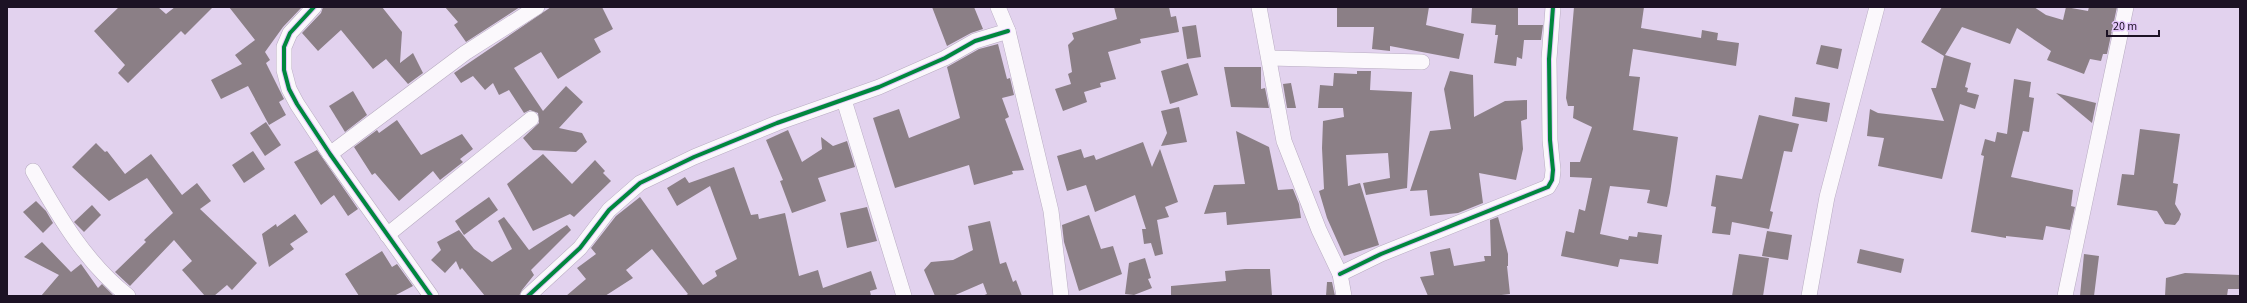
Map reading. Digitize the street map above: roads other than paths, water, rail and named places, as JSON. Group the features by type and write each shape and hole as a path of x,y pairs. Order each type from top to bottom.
{"street":[{"path":"314,7 290,33 284,47 284,70 289,89 297,104 330,154 431,296"},
{"path":"330,154 465,53 537,7"},
{"path":"998,7 1008,31 1051,211 1061,296"},
{"path":"1259,7 1284,141 1319,230 1340,274 1344,296"},
{"path":"1340,274 1382,254 1548,188 1552,180 1554,170 1550,140 1549,59 1554,7"},
{"path":"1809,296 1826,197 1877,7"},
{"path":"2066,296 2126,7"},
{"path":"528,296 580,248 609,210 640,183 694,157 770,126 844,100 937,61 975,41 1008,31"},
{"path":"1269,58 1422,62"},
{"path":"844,100 904,296"},
{"path":"387,235 531,119"},
{"path":"33,171 61,220 81,247 115,286 128,296"}]}
